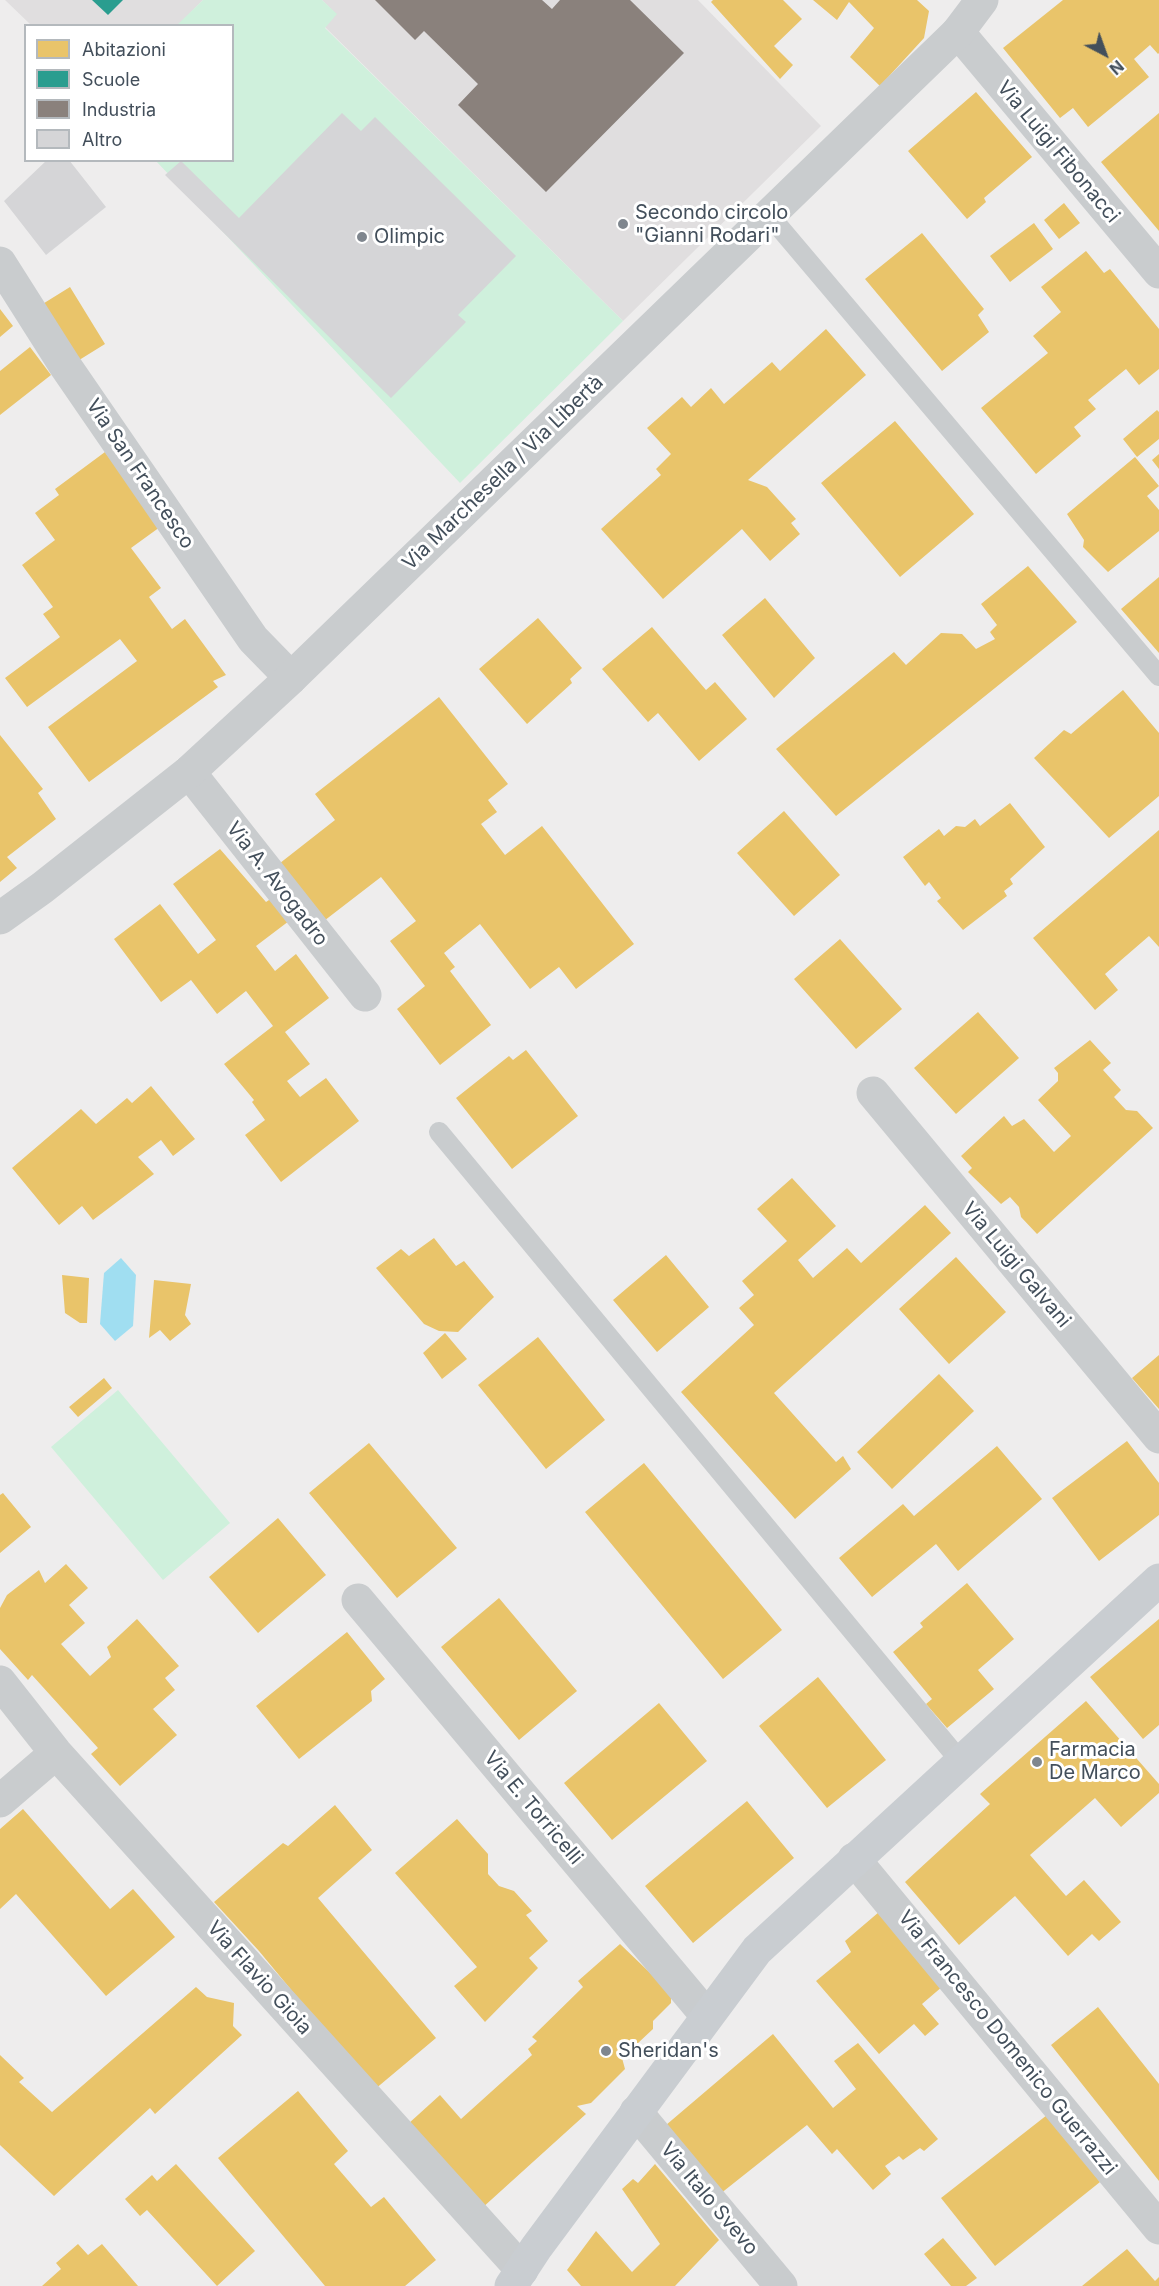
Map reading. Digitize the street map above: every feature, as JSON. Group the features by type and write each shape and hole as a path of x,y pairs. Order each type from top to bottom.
{"main road":[{"path":"517,2278 636,2112 757,1950 1159,1580"}],"street":[{"name":"Via Marchesella / Via Libertà","path":"0,918 42,888 189,772 291,678 958,32 982,0"},
{"name":"Via Luigi Fibonacci","path":"958,32 1159,272"},
{"name":"Via San Francesco","path":"0,263 64,364 253,639 291,678"},
{"name":"Via A. Avogadro","path":"189,772 366,995"},
{"name":"Via Luigi Galvani","path":"873,1093 1159,1437"},
{"name":"Via E. Torricelli","path":"358,1600 707,2016"},
{"name":"Via Flavio Gioia","path":"0,1682 56,1753 517,2278"},
{"path":"0,1801 56,1753"},
{"name":"Via Francesco Domenico Guerrazzi","path":"854,1859 1159,2228"},
{"name":"Via Italo Svevo","path":"636,2112 781,2286"}],"lane":[{"path":"769,215 1159,676"},
{"path":"439,1132 961,1762"}],"shaded area":[{"path":"5,0 203,0 179,24 30,24"},
{"name":"Secondo circolo \"Gianni Rodari\"","path":"322,0 698,0 821,126 623,321 325,27 336,14"}],"green space":[{"path":"203,0 322,0 337,14 325,28 623,321 460,483 157,162 234,162 234,24 178,24"},
{"path":"118,1390 230,1523 163,1580 51,1447"}],"water":[{"path":"121,1258 136,1275 133,1326 115,1341 100,1324 104,1273"}],"building: Abitazioni":[{"path":"713,0 783,0 802,19 774,46 793,65 780,79 711,2"},
{"path":"813,0 917,0 929,11 924,38 880,86 850,57 874,28 849,2 837,20"},
{"path":"1063,0 1159,0 1159,53 1150,45 1134,59 1149,77 1088,127 1073,108 1060,118 1003,48"},
{"path":"976,92 1032,157 984,198 986,202 967,219 908,151"},
{"path":"1159,113 1159,231 1101,162"},
{"path":"1064,203 1080,223 1059,239 1044,220"},
{"path":"1034,223 1053,249 1010,282 990,256"},
{"path":"922,233 984,309 978,315 989,332 942,371 865,279"},
{"path":"1086,251 1104,273 1110,269 1159,329 1159,369 1139,385 1126,369 1088,400 1096,409 1074,427 1081,436 1036,474 981,408 1048,353 1033,336 1061,312 1041,287"},
{"path":"70,287 105,344 76,362 41,305"},
{"path":"0,309 13,326 0,337"},
{"path":"826,329 866,375 748,480 767,487 796,519 791,523 800,534 770,561 742,529 663,599 601,529 661,475 656,469 671,454 647,428 682,397 691,407 711,388 724,404 772,362 780,371"},
{"path":"30,347 51,375 0,415 0,371"},
{"path":"1157,410 1159,412 1159,439 1137,457 1123,439"},
{"path":"895,421 974,514 900,577 821,483"},
{"path":"105,452 160,527 131,548 161,588 149,597 172,629 185,619 226,675 213,681 218,687 89,782 48,727 137,661 120,639 27,707 5,678 60,637 43,614 53,607 22,565 55,540 35,513 59,495 55,489"},
{"path":"1159,454 1159,469 1152,460"},
{"path":"1135,457 1159,486 1147,496 1159,510 1159,531 1108,572 1083,547 1084,540 1067,514"},
{"path":"1028,566 1077,622 836,816 776,749 894,652 906,665 941,633 962,634 976,649 995,639 990,632 997,625 981,604"},
{"path":"1159,577 1159,653 1121,609"},
{"path":"765,598 815,658 774,698 722,635"},
{"path":"538,618 582,668 570,679 572,683 527,724 479,669"},
{"path":"652,627 706,690 715,682 747,719 699,761 658,713 648,722 602,669"},
{"path":"1123,690 1159,733 1159,796 1109,838 1034,758 1064,730 1071,734"},
{"path":"439,697 508,784 488,800 497,812 481,824 505,855 542,826 634,944 576,989 559,967 530,989 480,924 444,953 455,967 450,971 491,1025 440,1065 397,1009 425,986 390,941 416,921 381,877 320,924 275,867 335,820 315,794"},
{"path":"0,735 43,789 38,793 56,819 7,857 17,868 0,882"},
{"path":"1010,803 1045,847 1010,879 1013,884 1004,891 1007,896 963,930 937,901 941,898 929,882 925,886 903,857 939,829 944,836 956,826 965,827 975,819 980,826"},
{"path":"784,811 840,875 794,916 737,853"},
{"path":"1159,830 1159,947 1149,936 1105,974 1118,990 1095,1010 1033,938"},
{"path":"220,849 266,902 272,898 289,921 256,946 275,971 296,954 329,998 285,1032 310,1064 287,1081 300,1097 326,1078 359,1121 281,1182 245,1135 265,1120 252,1102 254,1100 224,1064 273,1026 246,991 217,1014 191,980 161,1002 114,939 160,904 198,954 216,940 173,884"},
{"path":"840,939 902,1009 856,1049 794,979"},
{"path":"978,1012 1019,1058 956,1114 914,1068"},
{"path":"1090,1040 1111,1063 1103,1070 1121,1090 1114,1097 1126,1110 1137,1111 1153,1128 1037,1234 1021,1217 1019,1207 1010,1197 1001,1204 968,1172 972,1168 961,1156 1004,1116 1012,1126 1024,1119 1054,1152 1071,1136 1038,1100 1058,1081 1058,1073 1054,1068"},
{"path":"526,1050 578,1116 512,1169 456,1098 509,1056 513,1060"},
{"path":"151,1086 195,1139 173,1156 161,1140 138,1157 154,1174 93,1220 82,1206 59,1225 12,1168 81,1109 96,1124 127,1098 132,1103"},
{"path":"792,1178 836,1226 798,1260 813,1278 847,1248 861,1263 925,1205 951,1233 774,1393 836,1462 843,1456 851,1469 795,1519 681,1392 754,1325 739,1308 754,1295 742,1281 787,1241 757,1209"},
{"path":"434,1238 456,1266 464,1261 494,1297 458,1332 439,1331 424,1324 376,1268 401,1249 409,1256"},
{"path":"666,1255 709,1307 657,1352 613,1300"},
{"path":"956,1257 1006,1312 949,1364 899,1309"},
{"path":"62,1275 89,1278 87,1323 80,1323 65,1313"},
{"path":"154,1280 191,1284 185,1315 191,1324 170,1341 160,1330 149,1338"},
{"path":"445,1333 467,1359 442,1379 423,1353"},
{"path":"538,1337 605,1420 546,1469 478,1385"},
{"path":"1159,1355 1159,1409 1132,1378"},
{"path":"939,1374 974,1411 892,1489 857,1452"},
{"path":"104,1378 112,1388 78,1417 69,1407"},
{"path":"1127,1441 1159,1483 1159,1515 1099,1561 1052,1498"},
{"path":"369,1443 457,1548 397,1598 309,1493"},
{"path":"997,1446 1042,1499 958,1571 936,1544 872,1597 839,1558 903,1504 914,1516"},
{"path":"644,1463 782,1630 723,1679 585,1512"},
{"path":"3,1493 31,1527 0,1553 0,1495"},
{"path":"278,1518 326,1575 258,1633 209,1577"},
{"path":"66,1564 88,1588 69,1605 85,1623 61,1644 90,1676 111,1657 107,1647 137,1619 179,1666 165,1678 175,1690 153,1709 177,1735 120,1786 91,1754 98,1748 32,1675 28,1680 0,1649 0,1608 7,1595 39,1570 45,1583"},
{"path":"967,1583 1014,1639 978,1670 994,1689 947,1728 926,1704 932,1699 893,1652 923,1627 920,1623"},
{"path":"499,1598 577,1691 519,1740 441,1647"},
{"path":"1159,1619 1159,1725 1143,1739 1090,1677"},
{"path":"347,1632 385,1679 371,1691 372,1701 299,1759 256,1706"},
{"path":"818,1677 886,1760 827,1808 759,1726"},
{"path":"1086,1701 1159,1784 1159,1793 1121,1827 1095,1798 1030,1855 1066,1896 1084,1880 1121,1922 1099,1941 1092,1934 1068,1956 1015,1896 959,1945 905,1882 990,1804 980,1794"},
{"path":"659,1703 707,1761 612,1840 564,1783"},
{"path":"747,1801 794,1858 693,1943 645,1886"},
{"path":"335,1805 372,1850 318,1898 436,2038 374,2090 259,1951 214,1902 283,1843 288,1846"},
{"path":"23,1809 110,1909 133,1889 175,1937 106,1996 16,1894 0,1909 0,1829"},
{"path":"457,1819 488,1854 488,1874 499,1886 514,1891 532,1911 526,1915 548,1941 529,1958 538,1968 485,2022 454,1986 477,1967 395,1873"},
{"path":"886,1906 950,1980 922,2004 939,2024 925,2036 914,2024 879,2054 816,1981 851,1952 845,1941"},
{"path":"620,1944 671,1993 671,2003 653,2021 653,2029 622,2058 625,2069 591,2103 577,2106 586,2114 481,2209 408,2124 440,2095 461,2119 532,2055 528,2049 537,2041 532,2037 583,1987 578,1981"},
{"path":"196,1987 207,1997 234,2003 233,2026 242,2035 155,2114 150,2108 54,2196 0,2145 0,2055 24,2078 19,2082 52,2112"},
{"path":"1098,2007 1159,2084 1159,2181 1051,2045"},
{"path":"773,2034 833,2108 856,2089 834,2061 858,2043 938,2139 924,2151 920,2148 903,2160 899,2156 885,2166 891,2174 873,2190 837,2149 832,2154 807,2125 715,2198 659,2131"},
{"path":"298,2091 348,2151 334,2164 371,2207 384,2197 436,2260 405,2286 325,2286 218,2158"},
{"path":"1047,2115 1100,2182 995,2266 941,2198"},
{"path":"176,2164 255,2251 217,2286 147,2210 140,2216 125,2199 152,2175 157,2181"},
{"path":"655,2164 719,2240 675,2286 581,2286 567,2270 596,2231 632,2272 660,2244 622,2189 633,2179 638,2183"},
{"path":"943,2238 977,2278 966,2286 951,2286 924,2254"},
{"path":"78,2244 88,2255 102,2244 138,2286 42,2286 61,2269 56,2263"},
{"path":"1127,2249 1155,2281 1159,2277 1159,2286 1082,2286"}],"building: Scuole":[{"path":"92,0 123,0 108,15"}],"building: Industria":[{"path":"375,0 542,0 552,9 560,0 630,0 684,53 546,192 458,105 478,84 424,31 415,40"}],"building: Altro":[{"name":"Olimpic","path":"342,113 361,131 375,117 516,256 458,315 466,322 391,398 165,175 182,162 239,218"},
{"path":"45,162 71,162 106,207 46,255 4,201"}],"place":[{"name":"Secondo circolo \"Gianni Rodari\"","path":"623,224"},
{"name":"Olimpic","path":"362,237"},
{"name":"Farmacia De Marco","path":"1037,1762"},
{"name":"Sheridan's","path":"606,2051"}]}
